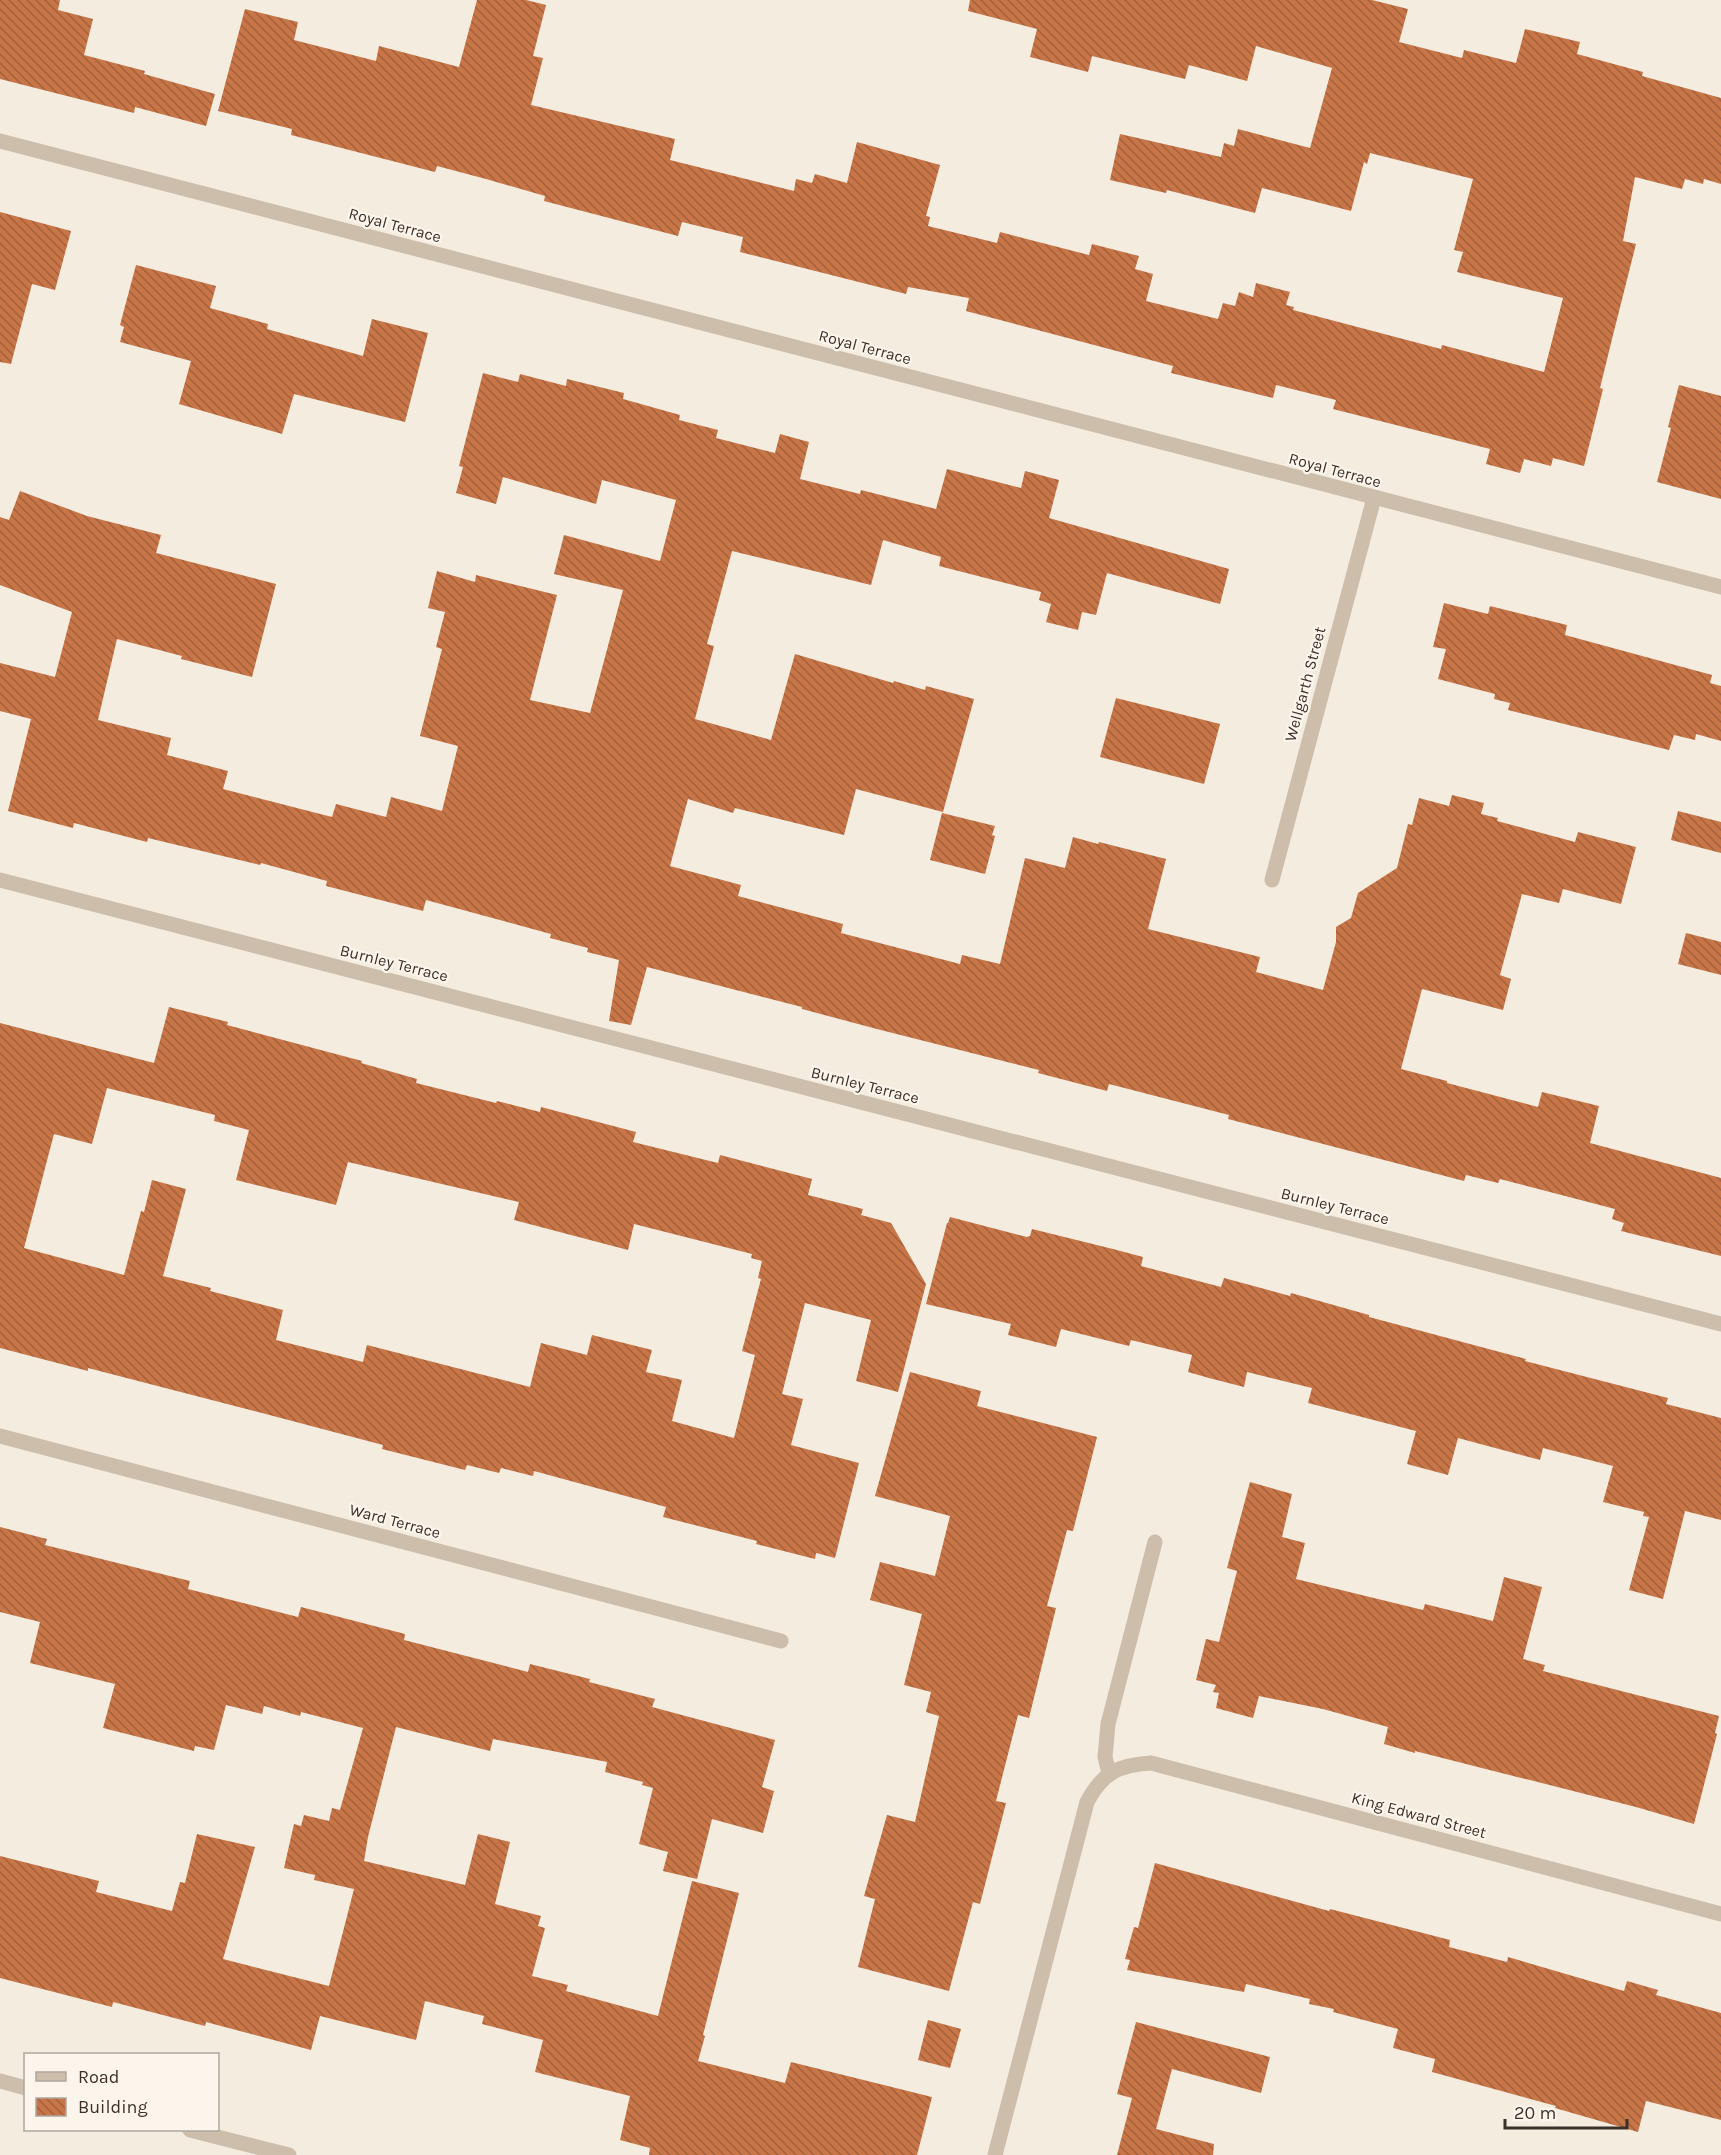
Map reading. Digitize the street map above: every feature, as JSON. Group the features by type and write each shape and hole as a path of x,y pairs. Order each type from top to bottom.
{"street":[{"name":"Royal Terrace","path":"0,141 1721,587"},
{"name":"Wellgarth Street","path":"1272,880 1374,498"},
{"name":"Burnley Terrace","path":"0,880 1721,1324"},
{"name":"Ward Terrace","path":"0,1436 781,1641"},
{"path":"995,2155 1087,1802 1093,1791 1109,1773 1105,1756 1108,1724 1155,1542"},
{"name":"King Edward Street","path":"1109,1773 1121,1767 1151,1763 1721,1914"},
{"path":"0,2081 24,2087"},
{"path":"194,2131 289,2155"}],"building":[{"path":"0,0 60,0 58,10 93,19 84,55 145,71 144,74 215,94 206,126 135,107 134,113 0,79"},
{"path":"477,0 526,0 546,5 533,56 543,58 531,105 675,139 670,160 794,191 796,179 812,183 815,174 847,183 857,142 940,165 926,216 930,217 928,226 997,243 1000,232 1089,255 1092,244 1139,256 1135,269 1153,274 1146,301 1218,319 1223,303 1235,306 1239,292 1253,297 1256,283 1290,292 1286,305 1294,307 1293,310 1441,349 1442,345 1544,372 1563,298 1457,272 1463,252 1454,250 1473,179 1370,153 1367,164 1364,162 1351,211 1262,188 1255,213 1167,190 1166,193 1110,180 1120,134 1221,157 1224,143 1234,146 1238,129 1310,148 1332,68 1256,46 1247,81 1189,65 1185,79 1092,56 1088,72 1030,57 1037,29 968,11 970,0 1372,0 1408,9 1399,42 1462,58 1464,50 1516,63 1525,29 1580,42 1577,54 1643,72 1642,76 1721,98 1721,184 1704,179 1703,184 1685,179 1682,189 1635,177 1623,241 1636,244 1600,388 1603,389 1584,466 1553,458 1551,466 1524,459 1520,473 1486,464 1490,449 1333,409 1336,400 1276,385 1273,398 1171,373 1173,366 966,311 969,298 908,287 906,294 740,252 743,237 682,222 678,236 544,201 545,196 486,179 437,166 435,172 291,135 292,129 218,111 245,9 298,22 294,40 376,61 379,46 459,67"},
{"path":"0,212 71,231 55,290 32,284 11,364 0,362"},
{"path":"136,265 216,286 210,308 268,324 267,329 363,356 372,319 428,333 405,422 294,394 282,434 179,404 191,361 120,342 124,327 120,325"},
{"path":"483,373 518,382 520,374 566,386 567,379 624,393 623,399 680,415 679,420 718,430 716,438 775,453 780,434 809,442 800,479 860,494 861,490 936,509 947,469 1021,488 1025,471 1059,480 1049,518 1229,569 1220,604 1107,573 1096,615 1082,612 1078,630 1046,622 1051,604 1039,600 1041,592 939,566 941,557 883,540 871,585 732,551 707,644 714,646 695,719 771,740 795,654 893,683 894,681 925,690 926,686 974,699 943,812 856,789 844,835 735,808 733,813 688,799 670,866 741,885 738,896 843,924 841,933 960,964 962,955 1000,964 1025,858 1065,868 1073,837 1166,859 1148,929 1260,957 1256,972 1323,990 1336,942 1336,927 1351,918 1358,893 1397,868 1408,824 1412,825 1419,798 1449,806 1452,795 1484,803 1481,814 1498,818 1497,821 1575,842 1578,832 1636,847 1621,904 1563,889 1559,903 1522,894 1500,975 1511,979 1503,1010 1422,989 1401,1069 1538,1107 1542,1092 1599,1106 1590,1143 1721,1178 1721,1256 1621,1231 1624,1223 1612,1219 1615,1209 1500,1179 1498,1183 1466,1175 1464,1181 1228,1119 1229,1115 1109,1084 1107,1091 1038,1073 1039,1070 647,967 631,1025 609,1021 619,960 587,952 588,948 550,938 551,934 426,900 423,911 326,886 327,881 261,863 260,865 148,838 147,842 74,823 73,828 8,811 31,719 0,711 0,663 55,677 72,612 0,585 0,517 9,520 20,491 87,516 161,535 156,553 276,584 252,677 181,659 182,656 117,639 98,720 171,738 167,755 228,771 223,789 332,817 336,804 386,817 391,797 442,811 458,746 420,736 442,649 436,647 445,612 428,608 437,571 475,582 476,575 557,595 530,700 590,713 623,590 554,574 564,535 660,561 676,500 602,480 596,504 503,477 496,504 456,493 463,467 459,466"},
{"path":"1679,385 1721,396 1721,499 1657,482"},
{"path":"1444,603 1488,614 1490,606 1567,625 1565,635 1712,675 1710,683 1721,686 1721,741 1696,734 1695,740 1674,735 1669,750 1508,710 1510,703 1494,699 1495,694 1438,679 1446,649 1433,647"},
{"path":"1116,698 1220,724 1204,784 1100,757"},
{"path":"1678,811 1721,822 1721,853 1671,840"},
{"path":"942,813 995,826 992,835 995,836 985,874 930,860"},
{"path":"1686,933 1721,942 1721,975 1678,964"},
{"path":"169,1007 362,1061 361,1063 417,1079 416,1083 540,1112 541,1107 636,1132 633,1142 718,1163 720,1155 812,1179 808,1195 863,1209 861,1215 891,1223 926,1284 898,1392 856,1381 871,1320 805,1303 782,1394 803,1399 791,1445 859,1463 835,1558 816,1553 815,1559 756,1544 757,1541 663,1517 666,1507 534,1471 533,1476 501,1468 499,1473 467,1465 465,1470 382,1449 383,1445 262,1413 0,1348 0,1023 154,1063","holes":["107,1088 215,1115 214,1121 249,1130 236,1180 336,1205 348,1162 519,1202 514,1220 628,1250 634,1224 752,1254 751,1258 762,1261 758,1278 761,1279 742,1351 755,1355 734,1438 672,1421 682,1380 646,1372 652,1350 592,1335 587,1355 541,1343 530,1387 367,1345 363,1362 276,1340 283,1310 163,1276 186,1189 152,1180 124,1275 24,1248 54,1134 92,1144"]},
{"path":"950,1217 1027,1237 1030,1236 1032,1229 1113,1249 1143,1257 1141,1266 1221,1287 1224,1278 1290,1296 1291,1293 1369,1315 1369,1317 1526,1359 1525,1361 1668,1398 1666,1404 1721,1418 1721,1520 1685,1511 1663,1599 1629,1590 1649,1517 1643,1516 1644,1512 1603,1502 1613,1466 1543,1448 1540,1460 1458,1438 1448,1475 1407,1464 1416,1431 1308,1403 1312,1388 1247,1372 1244,1387 1209,1378 1188,1372 1192,1355 1131,1340 1129,1346 1061,1329 1056,1347 1008,1335 1011,1324 926,1304"},
{"path":"910,1372 981,1391 977,1406 1097,1437 1073,1531 1067,1530 1047,1606 1056,1608 1029,1718 1018,1715 996,1801 1006,1803 980,1904 973,1902 949,1991 858,1967 875,1899 864,1896 887,1815 915,1822 939,1716 926,1712 931,1692 904,1685 922,1614 870,1600 880,1562 935,1576 950,1516 875,1496"},
{"path":"1250,1482 1292,1494 1282,1537 1305,1543 1296,1579 1423,1610 1425,1604 1493,1621 1504,1577 1542,1587 1523,1659 1545,1665 1543,1671 1719,1716 1715,1733 1717,1734 1694,1824 1636,1807 1384,1744 1388,1727 1323,1709 1259,1696 1253,1718 1216,1708 1219,1693 1213,1692 1216,1685 1196,1680 1206,1639 1219,1642 1237,1571 1227,1568"},
{"path":"0,1527 47,1539 45,1545 190,1581 188,1589 298,1617 301,1607 405,1634 404,1640 528,1672 530,1664 590,1679 589,1682 655,1699 652,1707 775,1740 762,1787 774,1791 763,1833 712,1819 697,1879 663,1871 668,1852 639,1844 653,1788 642,1785 643,1782 605,1772 607,1762 493,1739 490,1751 396,1727 364,1861 465,1885 478,1834 510,1842 495,1904 541,1916 538,1926 545,1928 532,1976 568,1985 566,1991 658,2016 692,1881 739,1893 698,2061 785,2083 791,2062 932,2097 917,2155 649,2155 650,2148 620,2140 630,2096 535,2072 543,2040 482,2024 484,2016 425,2001 416,2040 320,2016 311,2050 206,2022 205,2026 113,2002 112,2007 0,1978 0,1856 99,1881 96,1892 172,1911 180,1882 185,1883 197,1834 255,1847 223,1959 329,1986 354,1889 314,1880 315,1875 284,1868 294,1824 301,1826 304,1815 329,1821 332,1808 340,1810 363,1728 301,1712 300,1716 264,1706 262,1714 226,1705 214,1750 195,1746 194,1751 103,1728 115,1684 30,1663 40,1622 0,1612"},
{"path":"1155,1863 1329,1911 1330,1909 1450,1940 1449,1947 1507,1962 1508,1957 1624,1991 1627,1981 1658,1990 1656,1995 1721,2013 1721,2120 1646,2101 1638,2132 1555,2108 1556,2106 1432,2072 1435,2059 1393,2048 1398,2029 1333,2012 1334,2009 1309,2004 1310,1999 1246,1984 1244,1992 1127,1970 1130,1960 1125,1959 1134,1927 1138,1928"},
{"path":"928,2020 961,2029 950,2068 918,2060"},
{"path":"1136,2022 1270,2057 1261,2093 1172,2069 1156,2129 1214,2144 1213,2155 1117,2155 1132,2098 1117,2094"}]}
